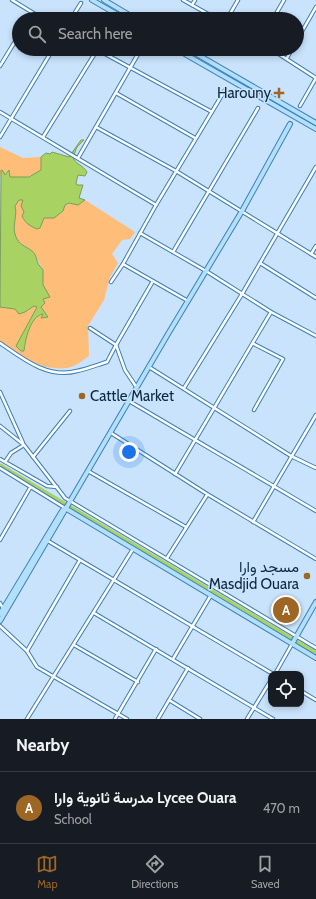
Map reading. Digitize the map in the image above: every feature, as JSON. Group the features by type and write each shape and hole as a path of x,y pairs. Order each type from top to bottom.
{"street":[{"path":"12,0 30,12"},
{"path":"92,0 112,12"},
{"path":"104,0 124,12"},
{"path":"183,0 204,12"},
{"path":"192,5 195,0"},
{"path":"230,12 238,0"},
{"path":"277,12 284,0"},
{"path":"75,12 81,3"},
{"path":"304,28 316,7"},
{"path":"0,66 12,46"},
{"path":"0,137 49,56"},
{"path":"43,137 93,56"},
{"path":"110,56 212,112"},
{"path":"78,158 137,56"},
{"path":"188,56 316,130"},
{"path":"200,56 316,123"},
{"path":"283,56 316,78 300,106"},
{"path":"110,282 123,264 195,138 225,90"},
{"path":"116,93 195,138"},
{"path":"173,252 208,190 258,108"},
{"path":"0,112 156,205"},
{"path":"0,621 4,610 62,511 88,471 242,211 290,124"},
{"path":"96,127 176,171 316,256"},
{"path":"184,388 242,294 316,167"},
{"path":"140,233 206,271 272,312 316,336"},
{"path":"311,254 316,246"},
{"path":"260,263 316,298"},
{"path":"123,264 188,301"},
{"path":"0,343 30,364 56,373 76,372 107,362 153,282"},
{"path":"175,474 272,312"},
{"path":"90,328 116,345 124,370 137,388"},
{"path":"254,344 283,359 254,410"},
{"path":"149,366 291,456 316,468"},
{"path":"0,392 24,445 66,498 67,504 48,541 0,614"},
{"path":"129,401 316,511"},
{"path":"33,457 70,411"},
{"path":"253,522 316,415"},
{"path":"0,426 24,445"},
{"path":"110,433 207,494 316,559"},
{"path":"5,462 12,453 24,445"},
{"path":"0,459 47,486 57,487"},
{"path":"0,468 30,488 67,504 167,558 294,640 316,658"},
{"path":"88,471 186,527"},
{"path":"0,540 30,488"},
{"path":"167,558 207,494"},
{"path":"67,504 133,548 212,595 294,640 316,648"},
{"path":"48,541 269,671"},
{"path":"27,719 54,678 133,548"},
{"path":"27,651 80,560"},
{"path":"173,659 212,595"},
{"path":"276,671 316,602"},
{"path":"0,603 4,610"},
{"path":"94,613 273,719"},
{"path":"0,626 27,651 37,667 127,719"},
{"path":"74,645 138,682"},
{"path":"115,719 156,650"},
{"path":"158,719 188,668"},
{"path":"247,719 268,685"},
{"path":"304,693 316,700"},
{"path":"169,700 200,719"}],"shaded area":[{"path":"81,140 84,140 77,147 73,157 75,161 87,172 85,176 78,175 76,183 77,185 83,185 79,198 85,200 78,205 69,203 65,205 63,211 54,218 44,218 40,228 37,229 28,224 22,216 24,212 21,206 23,200 19,200 15,206 16,214 14,229 17,240 35,254 38,263 43,270 43,285 50,297 43,299 45,303 41,307 48,317 41,318 43,314 35,319 29,330 24,351 21,351 16,346 37,307 34,306 19,314 15,309 0,307 1,170 5,175 9,170 10,177 29,177 41,170 41,157 46,153 50,154 52,152 69,157"},
{"path":"0,147 23,158 41,157 41,170 23,178 10,177 7,171 5,175 1,173 0,178"},
{"path":"22,199 24,202 21,206 40,228 44,218 54,218 63,211 65,205 85,200 135,232 130,239 122,240 112,254 118,263 110,277 104,300 88,326 89,356 79,363 67,368 40,365 15,354 0,344 0,307 28,311 34,306 37,306 16,346 25,349 25,340 32,323 39,316 43,314 41,317 46,314 41,307 43,270 33,252 19,242 14,233 16,214 15,206 19,200"}],"waterway":[{"path":"0,465 316,653"}],"place":[{"name":"Harouny","path":"279,93"},
{"name":"Cattle Market","path":"82,396"},
{"name":"مسجد وارا Masdjid Ouara","path":"307,576"},
{"name":"مدرسة ثانوية وارا Lycee Ouara","path":"286,610"}]}
